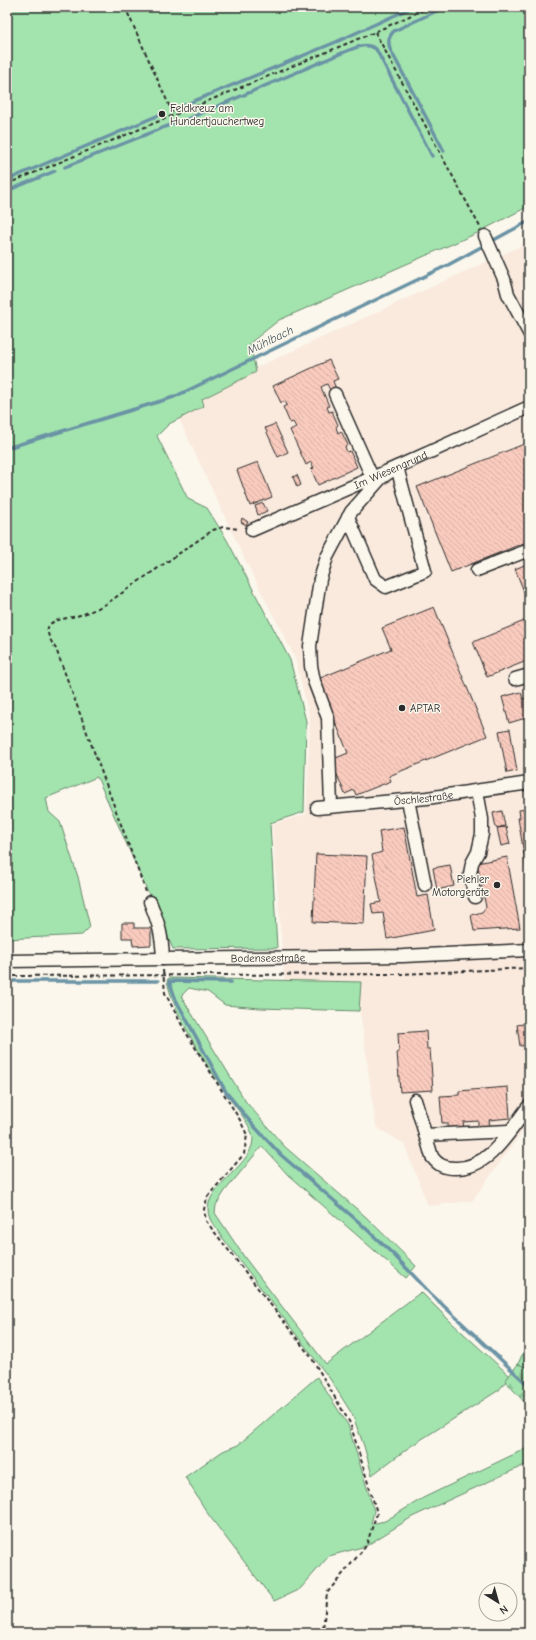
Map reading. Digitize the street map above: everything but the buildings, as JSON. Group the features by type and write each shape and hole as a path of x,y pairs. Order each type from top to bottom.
{"street":[{"path":"487,241 504,279 508,294 529,333"},
{"path":"335,394 372,478"},
{"name":"Im Wiesengrund","path":"252,530 529,407"},
{"path":"331,806 328,718 314,680 311,666 310,646 320,579 327,557 348,517 381,478 396,467 425,571 386,587 375,579 348,517"},
{"path":"477,570 529,550"},
{"path":"515,679 529,675"},
{"name":"Öschlestraße","path":"317,808 408,800 529,783"},
{"path":"475,897 470,874 472,863 478,852 482,834 482,819 477,791"},
{"path":"408,800 425,885"},
{"path":"150,902 159,924 162,937 163,959"},
{"name":"Bodenseestraße","path":"7,961 403,956 529,950"},
{"path":"415,1100 432,1157 438,1164 448,1168 472,1167 482,1161 495,1149 529,1106"},
{"path":"425,1135 509,1131"}],"path":[{"path":"125,7 174,114"},
{"path":"7,184 375,32 429,7"},
{"path":"375,32 487,241"},
{"path":"150,902 107,790 56,649 47,633 48,628 50,624 57,620 87,613 106,604 213,530 223,527 252,530"},
{"path":"7,976 402,974 529,968"},
{"path":"162,975 165,993 181,1025 240,1120 247,1136 244,1154 208,1196 204,1209 206,1221 311,1357 350,1423 377,1513 366,1546 327,1593 323,1629 324,1633"}],"shaded area":[{"path":"529,242 529,1123 472,1201 428,1206 404,1144 376,1127 357,990 285,988 272,824 306,814 310,719 295,658 243,556 173,406"}],"green space":[{"path":"7,7 529,7 529,206 475,234 279,320 250,343 256,372 202,399 204,406 169,424 157,436 188,499 207,508 227,540 290,660 306,721 304,812 270,823 277,948 173,949 97,777 46,798 49,812 60,822 78,877 90,927 82,935 7,939"},
{"path":"169,978 361,982 359,1011 260,1008 225,1005 208,992 189,988 181,996 246,1102 284,1146 366,1217 416,1266 406,1278 288,1175 262,1146 225,1191 216,1205 215,1213 245,1258 326,1364 421,1292 452,1323 510,1376 499,1390 411,1446 372,1475 364,1446 352,1414 330,1379 210,1219 208,1208 211,1198 217,1188 244,1160 250,1150 253,1140 252,1134 243,1116 210,1070 183,1023 170,993 167,980"},
{"path":"529,1339 529,1369 518,1364"},
{"path":"518,1364 529,1369 529,1407 505,1381"},
{"path":"317,1377 348,1425 374,1511 371,1524 385,1521 423,1498 529,1447 529,1463 412,1517 366,1546 329,1556 300,1589 274,1601 208,1514 185,1477 223,1451 238,1445"}],"waterway":[{"path":"182,106 336,42 413,7"},
{"path":"444,151 390,49 389,41 394,31 445,7"},
{"path":"185,120 359,46 367,46 376,49 432,156"},
{"path":"7,180 159,115"},
{"path":"65,167 175,123"},
{"path":"7,191 55,171"},
{"name":"Mühlbach","path":"7,448 174,397 448,265 529,221"},
{"path":"7,981 158,981"},
{"path":"231,982 169,981 176,1000 226,1092 253,1125 281,1155 360,1223 394,1255 430,1293 529,1386"}],"place":[{"name":"Feldkreuz am Hundertjauchertweg","path":"162,114"},
{"name":"APTAR","path":"402,708"},
{"name":"Piehler Motorgeräte","path":"497,885"}]}
